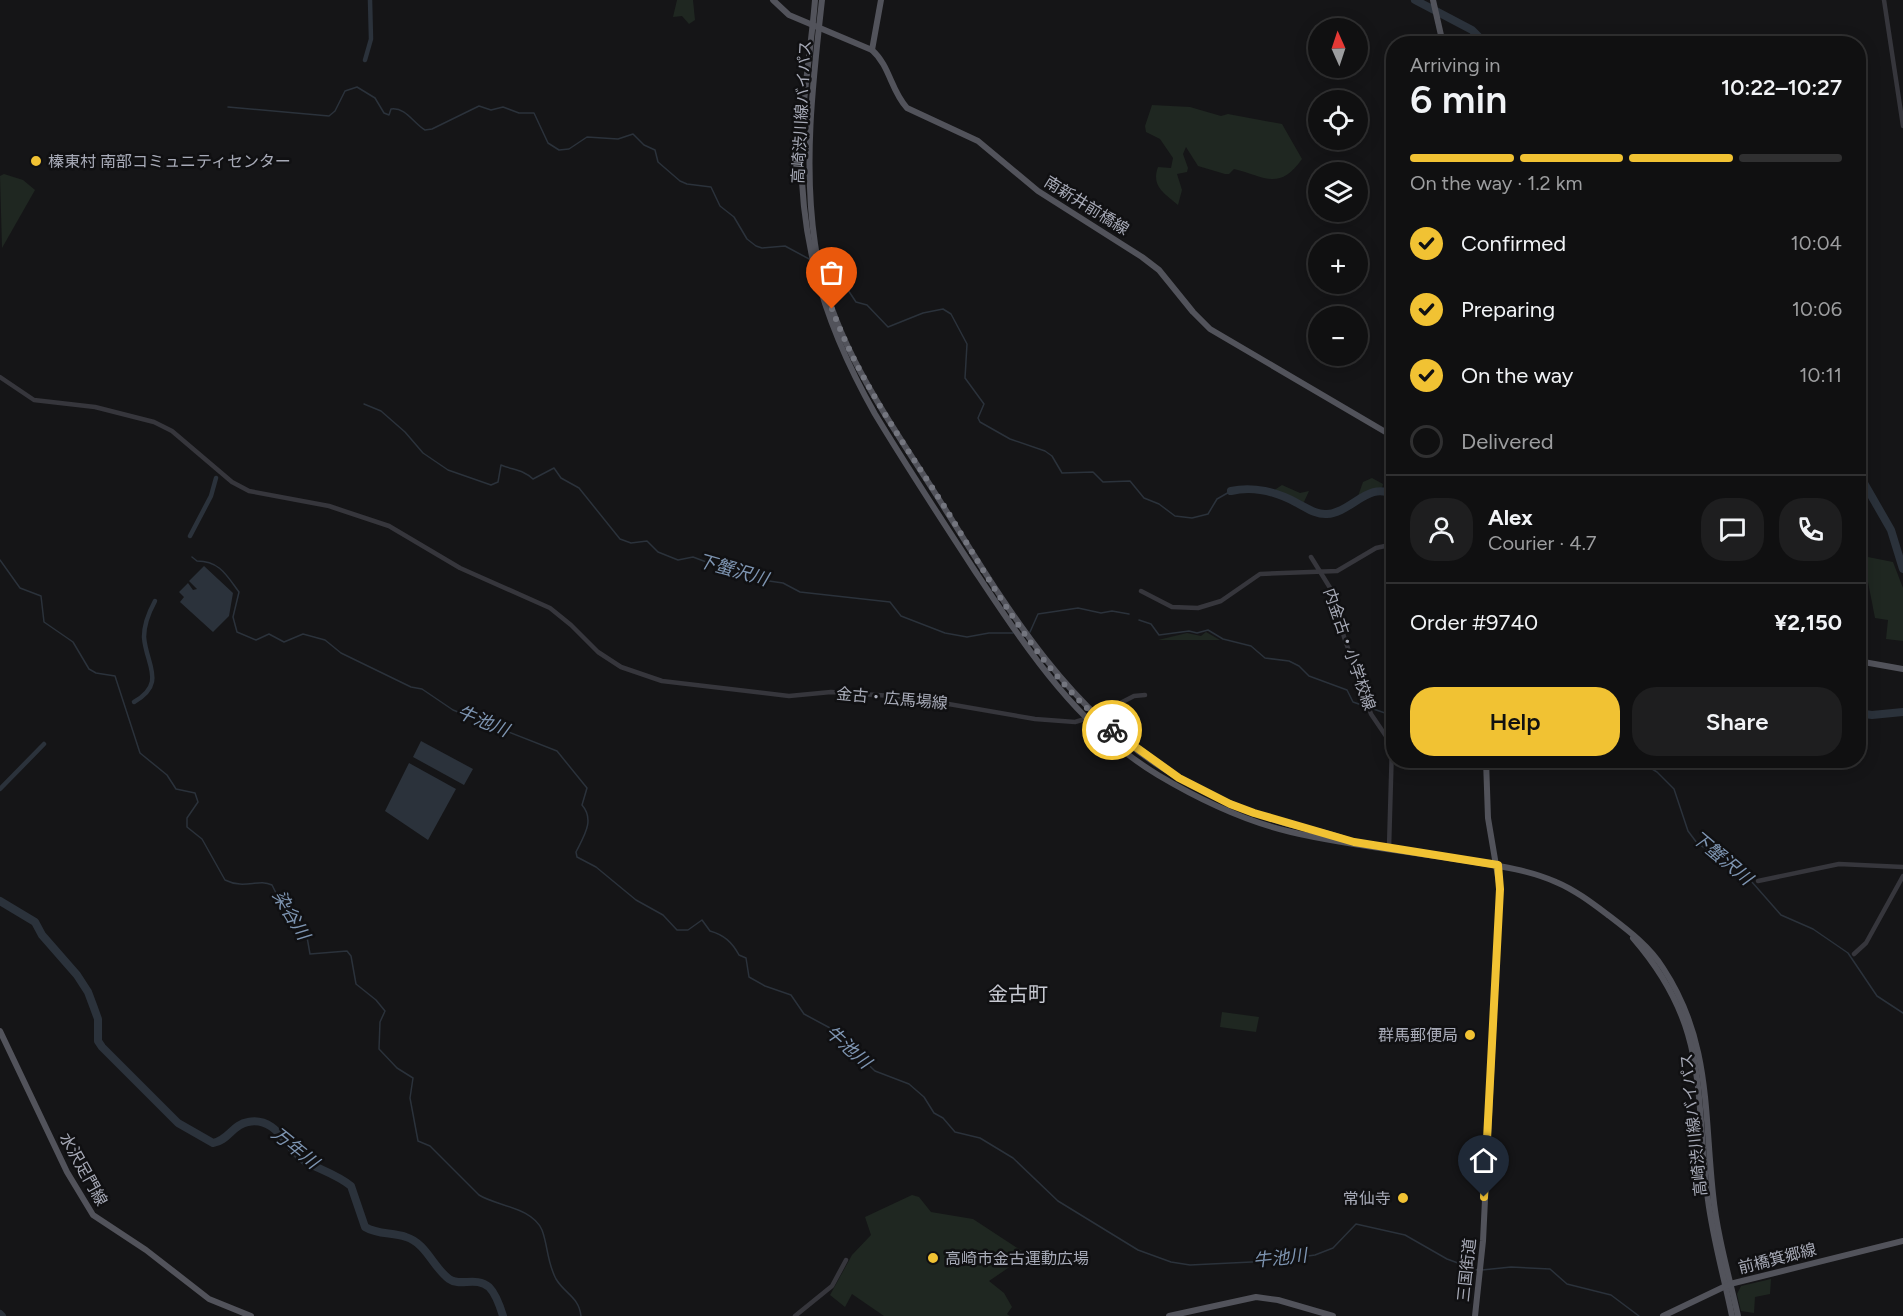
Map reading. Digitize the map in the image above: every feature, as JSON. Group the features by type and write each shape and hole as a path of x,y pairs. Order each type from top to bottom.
{"main road":[{"path":"774,0 789,15 872,50 881,0"},
{"name":"高崎渋川線バイパス","path":"815,0 816,26 810,135 815,245 840,332 885,416 1023,631 1095,716 1161,767 1211,795 1272,819 1354,842"},
{"name":"高崎渋川線バイパス","path":"822,0 803,115 802,178 808,244 813,268 835,335 874,414 1017,634 1049,678 1085,719 1155,773 1227,811 1286,831 1498,865 1557,882 1616,921 1645,953 1664,979 1681,1011 1690,1038 1699,1083 1708,1199 1732,1316"},
{"path":"1433,3 1441,36"},
{"name":"南新井前橋線","path":"872,50 882,60 900,100 907,108 978,141 1038,192 1157,268 1193,312 1210,328 1386,432"},
{"path":"1866,662 1903,669"},
{"name":"三国街道","path":"1475,1316 1480,1270 1500,889 1498,865 1488,818 1486,768"},
{"name":"水沢足門線","path":"0,1031 67,1172 93,1215 146,1250 209,1299 251,1316"},
{"name":"前橋箕郷線","path":"1663,1316 1727,1285 1903,1240"},
{"name":"高崎渋川線バイパス","path":"1727,1285 1738,1316"},
{"path":"1169,1316 1256,1297 1278,1300 1333,1316"}],"street":[{"path":"1884,0 1903,126"},
{"name":"金古・広馬場線","path":"0,376 34,400 95,407 154,422 172,431 232,482 249,490 329,506 389,526 460,568 550,608 571,624 598,652 621,667 662,681 789,696 831,692 898,696 1035,719 1075,722 1095,716 1134,696 1145,695"},
{"path":"1141,591 1172,607 1198,608 1221,601 1260,574 1345,568 1367,553 1386,547"},
{"name":"内金古・小学校線","path":"1311,557 1332,591 1344,637 1371,714 1386,736"},
{"name":"内金古・小学校線","path":"1389,848 1391,768"},
{"path":"1758,881 1839,864 1903,867"},
{"path":"1854,954 1866,943 1903,876"},
{"path":"795,1316 832,1286 846,1260"}],"shaded area":[{"path":"677,0 693,0 695,20 689,24 682,16 673,17"},
{"path":"1152,105 1190,107 1221,116 1228,114 1282,124 1302,159 1286,175 1278,179 1271,179 1234,169 1229,174 1225,174 1198,166 1186,147 1183,154 1188,168 1187,172 1177,174 1182,190 1178,205 1160,189 1156,179 1158,167 1171,168 1173,158 1160,139 1146,132 1145,126"},
{"path":"4,174 23,180 35,190 2,248 0,176"},
{"path":"1372,478 1383,484 1382,489 1375,488 1357,499 1363,482"},
{"path":"1282,485 1300,493 1309,491 1303,504 1273,491"},
{"path":"1866,557 1893,562 1903,588 1903,641 1886,639 1888,620 1875,618 1867,577"},
{"path":"204,566 233,593 229,616 213,632 180,602 184,597 179,592 188,583 193,590 197,589 189,581"},
{"path":"1206,632 1220,640 1158,640 1187,633 1201,636"},
{"path":"421,741 473,769 464,785 413,757"},
{"path":"409,763 456,789 428,840 385,811"},
{"path":"1222,1012 1259,1017 1256,1032 1220,1027"},
{"name":"高崎市金古運動広場","path":"912,1195 919,1197 931,1212 973,1219 1022,1251 1011,1266 989,1281 1004,1293 1012,1307 1007,1314 1010,1316 884,1316 852,1294 845,1307 830,1295 852,1255 871,1235 865,1217"},
{"path":"1771,1279 1770,1294 1755,1297 1754,1313 1741,1311 1737,1294 1741,1286"}],"waterway":[{"path":"365,60 371,39 370,0"},
{"path":"1415,0 1472,30 1478,36"},
{"path":"228,107 329,116 335,111 345,91 357,87 375,98 384,113 389,115 391,109 401,110 425,130 432,129 479,106 491,110 503,107 519,113 534,113 548,143 559,150 569,149 587,137 618,139 633,134 644,145 655,150 658,162 680,181 711,187 720,206 734,217 747,239 756,246 762,248 785,246 811,260"},
{"path":"821,264 843,271 849,278 851,284 848,290 856,302 867,305 888,327 923,313 943,309 951,314 967,344 965,378 984,404 978,418 980,422 1010,439 1045,451 1052,456 1062,473 1093,472 1103,482 1130,481 1144,498 1159,504 1175,516 1192,518 1208,514 1217,499 1231,491"},
{"name":"下蟹沢川","path":"364,404 381,411 405,432 423,453 448,470 491,485 498,482 501,465 522,472 533,479 554,468 561,478 579,488 620,539 631,543 647,541 658,552 678,560 693,557 749,578 783,583 800,592 890,602 901,616 945,633 967,637 989,633 1013,633"},
{"path":"190,536 211,496 216,478"},
{"path":"1866,486 1891,530 1903,569"},
{"path":"1231,491 1248,489 1273,493 1323,514 1336,512 1377,491 1386,492"},
{"name":"牛池川","path":"192,557 222,570 239,592 233,617 237,632 256,640 269,634 284,642 303,634 325,640 341,653 411,687 422,689 453,710 557,751 587,788 582,805 588,816 588,822 576,852 577,857 596,867 636,900 663,915 677,930 688,930 702,920 710,931 727,940 739,955 746,958 749,977 765,986 791,995 804,1014 830,1028 875,1071 909,1084 924,1097 934,1113 943,1118 955,1132 980,1138 1013,1158 1058,1201 1138,1250 1171,1262 1190,1265 1273,1261 1315,1255 1333,1248 1356,1224 1405,1235 1447,1259 1477,1270"},
{"name":"染谷川","path":"0,560 20,588 41,596 44,622 73,642 89,669 96,673 115,676 140,753 167,775 176,789 195,793 198,802 187,818 187,827 202,839 225,880 239,884 267,883 272,885 284,909 307,937 310,954 347,951 351,956 356,984 376,1000 385,1011 380,1022 379,1049 397,1068 413,1078 410,1098 418,1141 430,1146 479,1195 522,1212 537,1222 542,1230 556,1279 578,1304 581,1316"},
{"path":"134,702 150,688 152,680 144,637 147,618 155,601"},
{"name":"下蟹沢川","path":"1030,632 1038,614 1078,608 1101,613 1112,611 1129,614"},
{"name":"下蟹沢川","path":"1139,620 1151,624 1159,635 1189,631 1197,633 1208,630 1223,639 1251,646 1265,658 1289,661 1299,666 1309,676 1347,690 1353,702 1386,714"},
{"path":"1866,714 1903,712"},
{"path":"0,789 44,744"},
{"name":"下蟹沢川","path":"1650,768 1674,789 1688,831 1697,843 1744,873 1781,915 1813,929 1848,953 1877,996 1903,1013"},
{"name":"万年川","path":"0,901 35,922 42,935 77,975 88,992 98,1019 98,1041 102,1047 178,1123 213,1143 223,1139 243,1123 267,1124 281,1135 299,1157 351,1186 365,1227 413,1240 419,1244 443,1274 453,1281 479,1282 489,1287 496,1297 503,1316"},
{"name":"牛池川","path":"1482,1270 1511,1267 1550,1269 1567,1284 1611,1295 1639,1316"}],"way so far":[{"path":"832,309 840,332 870,392 1023,631 1079,700 1112,730"}],"place":[{"name":"榛東村 南部コミュニティセンター","path":"36,161"},
{"name":"群馬郵便局","path":"1470,1035"},
{"name":"常仙寺","path":"1403,1198"},
{"name":"高崎市金古運動広場","path":"933,1258"}],"district":[{"name":"金古町","path":"1018,994"}],"route":[{"path":"1112,730 1141,753 1179,778 1230,804 1254,813 1302,828 1337,835 1354,842 1498,865 1500,889 1484,1197"}]}
